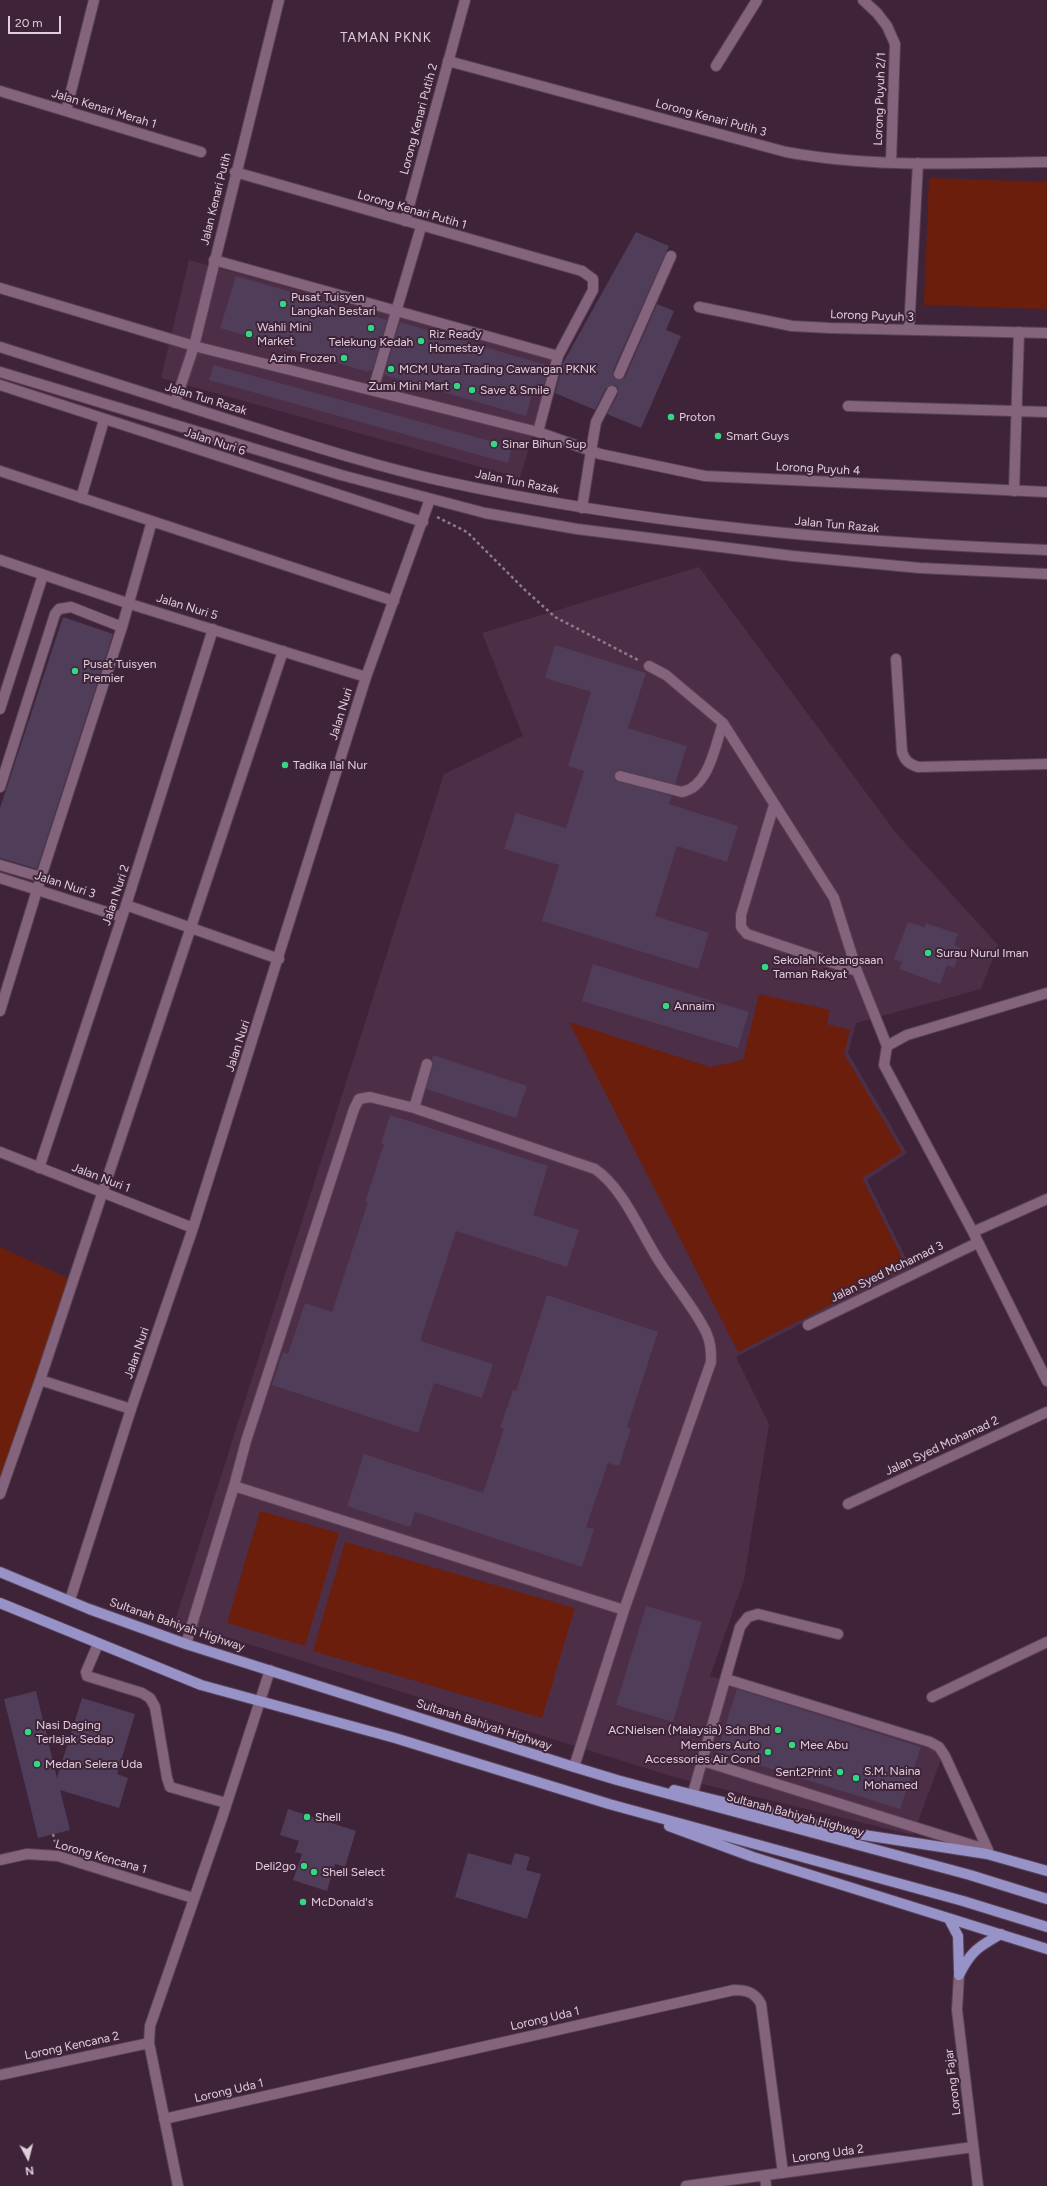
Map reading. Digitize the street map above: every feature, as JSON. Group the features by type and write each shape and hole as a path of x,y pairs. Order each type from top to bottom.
{"main road":[{"name":"Sultanah Bahiyah Highway","path":"0,1572 186,1644 574,1767 617,1780 970,1875 1047,1899"},
{"path":"0,1603 201,1685 402,1740 609,1804 964,1901 1047,1928"},
{"path":"617,1780 692,1793 851,1832 988,1852 1047,1871"},
{"path":"609,1804 753,1857 1047,1949"},
{"path":"949,1919 958,1936 959,1975"},
{"path":"959,1975 968,1957 978,1947 1001,1934"}],"street":[{"path":"66,111 94,0"},
{"name":"Jalan Kenari Putih","path":"175,404 194,346 235,172 279,0"},
{"name":"Lorong Kenari Putih 2","path":"405,221 465,0"},
{"path":"716,66 757,0"},
{"name":"Lorong Puyuh 2/1","path":"863,0 877,13 887,26 895,44 891,162"},
{"name":"Lorong Kenari Putih 3","path":"448,61 786,152 818,158 918,163 1047,162"},
{"name":"Jalan Kenari Merah 1","path":"0,91 201,152"},
{"path":"909,330 918,163"},
{"name":"Lorong Kenari Putih 1","path":"235,172 405,221 421,227 582,271 593,279 593,290 558,356"},
{"path":"373,390 421,227"},
{"path":"620,374 671,256"},
{"path":"214,260 558,356 538,432"},
{"name":"Lorong Puyuh 4","path":"0,288 194,346 538,432 590,451 705,476 1047,492"},
{"name":"Lorong Puyuh 3","path":"699,307 792,326 1047,333"},
{"path":"1014,491 1019,332"},
{"name":"Jalan Tun Razak","path":"0,347 175,404 383,466 435,479 582,508 796,535 921,545 1047,550"},
{"path":"0,372 179,427 430,499 485,513 577,529 793,556 920,568 1047,574"},
{"name":"Jalan Nuri 6","path":"0,385 104,420 423,522"},
{"path":"582,508 590,451 596,422 612,391"},
{"path":"848,406 1047,412"},
{"path":"81,498 104,420"},
{"path":"0,472 394,601"},
{"name":"Jalan Nuri","path":"70,1600 131,1409 193,1228 279,959 366,677 427,512 430,499"},
{"path":"0,1011 41,877 130,604 152,521"},
{"name":"Jalan Nuri 5","path":"0,560 130,604 366,677"},
{"path":"0,709 43,575"},
{"path":"0,787 55,614 59,609 71,607 122,627"},
{"name":"Jalan Nuri 2","path":"39,1168 126,905 213,629"},
{"path":"0,1494 104,1193 190,927 283,651"},
{"path":"896,660 902,752 910,765 918,767 1047,764"},
{"path":"649,666 672,679 723,723 834,898 857,971 887,1046 884,1065 973,1232 977,1243 1047,1381"},
{"path":"620,776 682,792 692,790 704,776 723,723"},
{"path":"774,804 741,915 741,927 747,934 857,971"},
{"path":"0,865 41,877"},
{"name":"Jalan Nuri 3","path":"0,878 122,917"},
{"path":"126,905 279,959"},
{"path":"887,1046 907,1034 1047,993"},
{"path":"414,1108 428,1064"},
{"path":"186,1644 234,1486 248,1434 354,1109 359,1099 370,1098 414,1108 595,1169 603,1175 615,1186 659,1261 706,1331 712,1347 711,1362 624,1610 574,1767"},
{"name":"Jalan Nuri 1","path":"0,1152 193,1228"},
{"path":"973,1232 1047,1199"},
{"name":"Jalan Syed Mohamad 3","path":"808,1325 977,1243"},
{"path":"40,1380 131,1409"},
{"name":"Jalan Syed Mohamad 2","path":"848,1504 1047,1412"},
{"path":"234,1486 624,1610"},
{"path":"692,1793 703,1761 740,1627 748,1617 758,1614 838,1634"},
{"path":"932,1697 1047,1642"},
{"path":"98,1644 86,1672 87,1676 142,1693 150,1698 155,1707 167,1778 170,1787 226,1803"},
{"path":"178,2186 149,2043 150,2026 270,1670"},
{"path":"726,1679 930,1742 939,1747 945,1756 988,1852"},
{"path":"703,1761 988,1852"},
{"name":"Lorong Kencana 1","path":"0,1860 27,1854 58,1856 193,1898"},
{"name":"Lorong Fajar","path":"959,1975 957,2010 978,2186"},
{"name":"Lorong Uda 1","path":"164,2119 726,1992 743,1990 752,1993 758,1998 761,2004 783,2173"},
{"name":"Lorong Kencana 2","path":"0,2075 149,2043"},
{"name":"Lorong Uda 2","path":"686,2186 973,2147"},
{"path":"765,2176 766,2186"}],"path":[{"path":"427,512 467,532 525,590 555,617 649,666"}],"shaded area":[{"path":"929,178 1047,182 1047,309 924,305"},
{"path":"189,260 554,360 520,478 161,378"},
{"path":"699,567 896,833 998,945 981,989 856,1023 848,1053 907,1153 867,1180 911,1268 736,1357 769,1424 744,1580 710,1676 945,1749 913,1835 674,1777 175,1621 444,774 523,736 482,633"},
{"path":"759,994 830,1010 827,1024 850,1030 844,1054 902,1152 862,1178 906,1266 738,1352 569,1022 710,1067 743,1060"},
{"path":"0,1247 72,1280 0,1482"},
{"path":"260,1511 339,1533 305,1646 227,1623"},
{"path":"345,1542 575,1608 542,1718 313,1651"}],"building":[{"path":"636,232 669,246 613,371 614,378 619,380 625,377 657,304 674,311 666,330 681,336 641,428 607,414 618,394 618,388 615,385 606,388 595,410 555,393 563,363"},
{"path":"236,276 387,320 372,371 368,370 368,372 220,328"},
{"path":"400,322 549,366 543,388 535,385 526,416 384,375"},
{"path":"214,365 512,447 508,463 209,380"},
{"path":"63,617 113,634 37,869 0,858 0,808"},
{"path":"555,645 646,673 628,728 687,746 675,784 621,770 614,774 615,780 672,796 669,804 738,826 727,862 677,846 655,916 709,933 698,969 542,921 559,865 504,849 516,813 566,828 584,771 568,766 591,692 545,678"},
{"name":"Surau Nurul Iman","path":"908,922 925,927 926,923 958,934 954,945 961,948 954,968 947,965 940,984 899,969 902,962 894,959"},
{"name":"Annaim","path":"593,964 749,1012 738,1048 582,1001"},
{"path":"433,1055 527,1086 516,1118 426,1089 433,1066"},
{"path":"390,1115 548,1166 533,1215 579,1230 567,1267 456,1231 420,1341 493,1364 482,1398 434,1383 418,1433 272,1385 283,1352 288,1354 305,1303 332,1312 368,1202 365,1202 384,1144 381,1144"},
{"path":"547,1295 658,1332 627,1427 631,1429 619,1466 608,1463 586,1527 594,1529 582,1567 415,1512 410,1527 347,1506 364,1454 483,1493 504,1429 500,1428 513,1390 516,1391"},
{"path":"646,1606 702,1622 673,1722 616,1705"},
{"path":"737,1689 921,1747 900,1809 717,1752"},
{"path":"36,1691 57,1778 82,1698 135,1714 117,1774 128,1778 119,1808 60,1790 70,1830 38,1838 4,1699"},
{"path":"288,1809 356,1831 345,1867 335,1864 327,1891 293,1880 302,1854 295,1852 299,1841 280,1835"},
{"path":"468,1853 511,1865 515,1853 530,1857 526,1870 541,1874 527,1919 455,1897"}],"place":[{"name":"Pusat Tuisyen Langkah Bestari","path":"283,304"},
{"name":"Telekung Kedah","path":"371,328"},
{"name":"Wahli Mini Market","path":"249,334"},
{"name":"Riz Ready Homestay","path":"421,341"},
{"name":"Azim Frozen","path":"344,358"},
{"name":"MCM Utara Trading Cawangan PKNK","path":"391,369"},
{"name":"Zumi Mini Mart","path":"457,386"},
{"name":"Save & Smile","path":"472,390"},
{"name":"Proton","path":"671,417"},
{"name":"Smart Guys","path":"718,436"},
{"name":"Sinar Bihun Sup","path":"494,444"},
{"name":"Pusat Tuisyen Premier","path":"75,671"},
{"name":"Tadika Ilal Nur","path":"285,765"},
{"name":"Surau Nurul Iman","path":"928,953"},
{"name":"Sekolah Kebangsaan Taman Rakyat","path":"765,967"},
{"name":"Annaim","path":"666,1006"},
{"name":"ACNielsen (Malaysia) Sdn Bhd","path":"778,1730"},
{"name":"Nasi Daging Terlajak Sedap","path":"28,1732"},
{"name":"Mee Abu","path":"792,1745"},
{"name":"Members Auto Accessories Air Cond","path":"768,1752"},
{"name":"Medan Selera Uda","path":"37,1764"},
{"name":"Sent2Print","path":"840,1772"},
{"name":"S.M. Naina Mohamed","path":"856,1778"},
{"name":"Shell","path":"307,1817"},
{"name":"Deli2go","path":"304,1866"},
{"name":"Shell Select","path":"314,1872"},
{"name":"McDonald's","path":"303,1902"}],"district":[{"name":"TAMAN PKNK","path":"386,38"}]}
